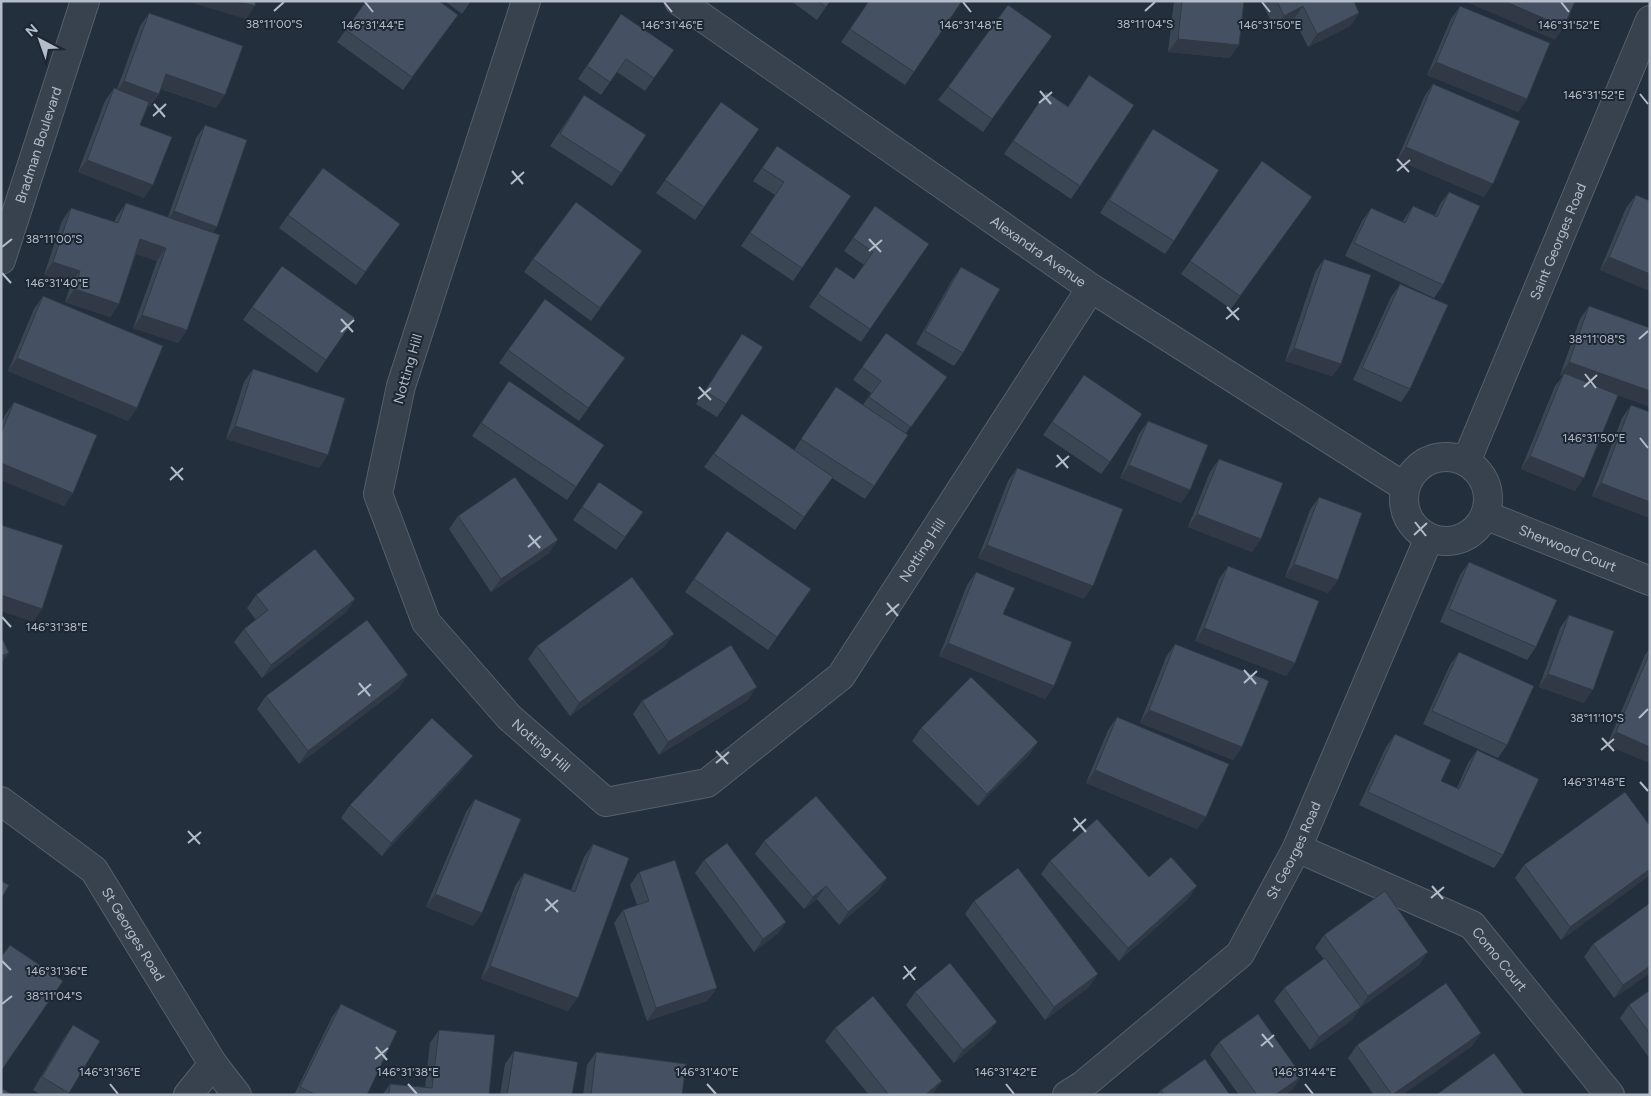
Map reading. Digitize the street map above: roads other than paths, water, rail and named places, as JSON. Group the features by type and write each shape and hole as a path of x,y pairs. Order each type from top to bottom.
{"street":[{"name":"Bradman Boulevard","path":"1,260 85,1"},
{"name":"Notting Hill","path":"526,1 401,386 378,494 426,622 509,717 606,802 707,783 841,676 1091,288"},
{"name":"Alexandra Avenue","path":"679,1 1091,288 1405,487"},
{"name":"Saint Georges Road","path":"1466,462 1650,20"},
{"path":"1452,457 1466,462 1478,471 1486,485 1488,500 1485,515 1478,527 1467,535 1455,540 1442,541 1429,538 1416,530 1407,517 1403,502 1405,487 1412,473 1423,463 1437,458 1452,457"},
{"name":"Sherwood Court","path":"1485,515 1650,581"},
{"name":"St Georges Road","path":"1080,1092 1240,954 1297,848 1429,538"},
{"name":"St Georges Road","path":"1,801 94,870 213,1064 237,1095"},
{"name":"Como Court","path":"1297,848 1472,925 1610,1095"},
{"path":"188,1095 213,1064"}]}
